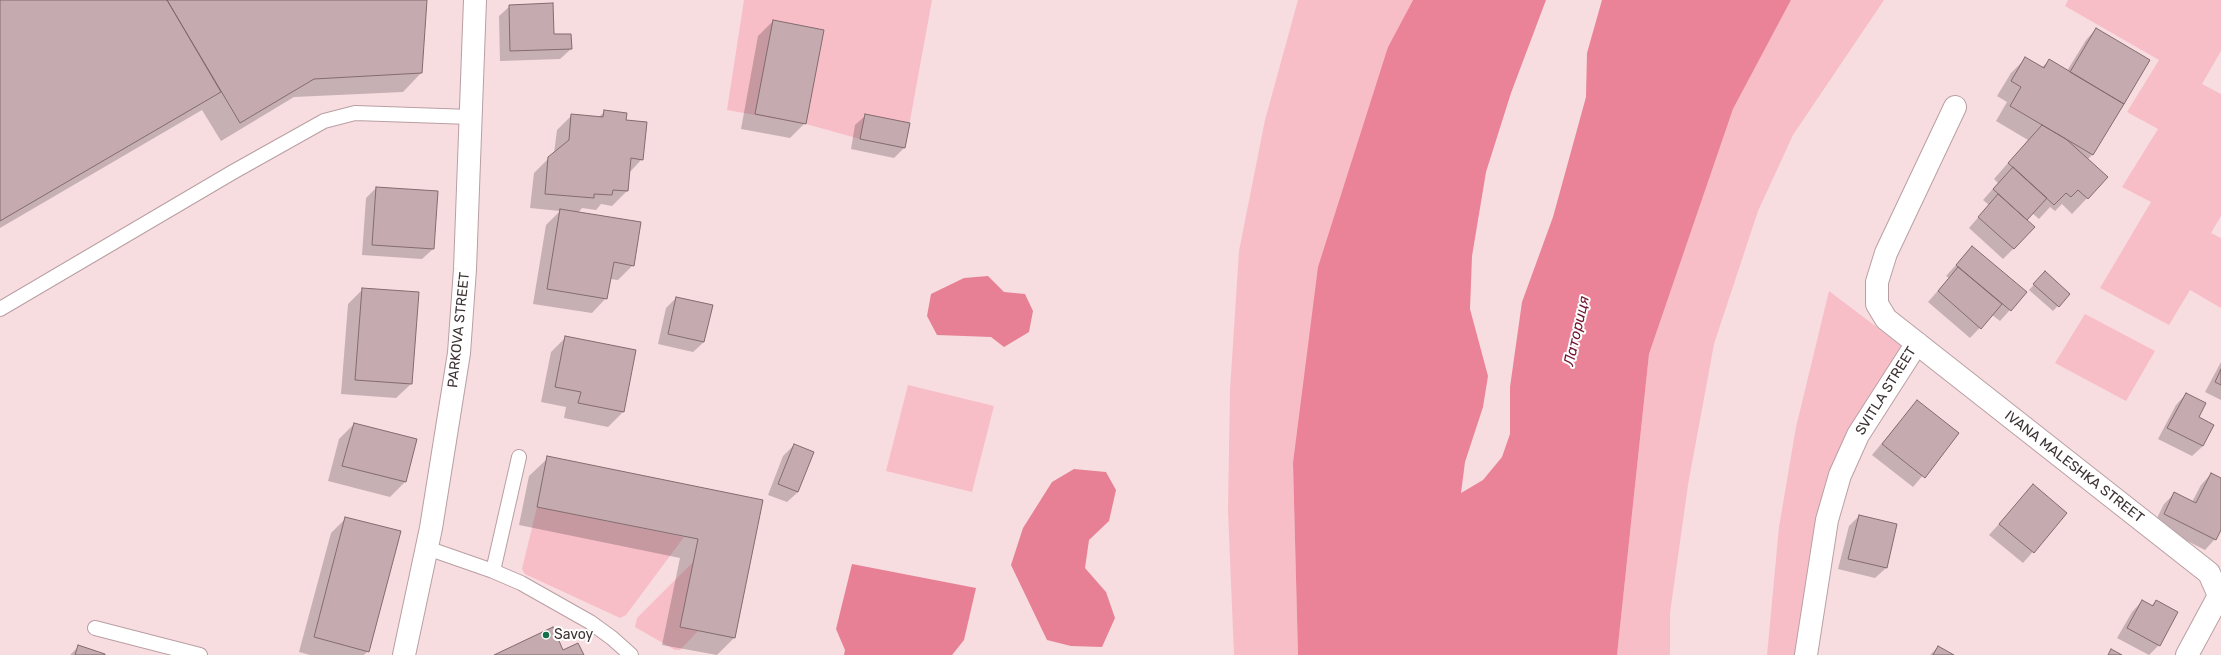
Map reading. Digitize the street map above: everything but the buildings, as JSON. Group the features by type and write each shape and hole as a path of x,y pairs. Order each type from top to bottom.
{"street":[{"name":"PARKOVA STREET","path":"404,655 427,548 459,353 466,269 475,0"},
{"name":"SVITLA STREET","path":"1806,655 1827,520 1840,475 1858,435 1917,343 1886,319 1877,304 1877,282 1886,253 1955,107"},
{"name":"IVANA MALESHKA STREET","path":"1917,343 2209,574 2220,596"},
{"path":"2187,655 2220,596"}],"lane":[{"path":"0,309 232,172 324,122 355,113 471,117"},
{"path":"493,571 520,457"},
{"path":"427,548 493,571 566,607 612,638 631,655"},
{"path":"95,628 200,655"}],"shaded area":[{"path":"744,0 932,0 905,148 860,139 806,124 727,110"},
{"path":"1298,0 1413,0 1388,47 1293,463 1298,655 1234,655 1228,511 1230,390 1239,251 1265,120"},
{"path":"1791,0 1884,0 1793,135 1758,211 1714,344 1688,485 1670,613 1670,655 1617,655 1649,354 1733,109"},
{"path":"2068,0 2221,0 2221,51 2202,84 2221,94 2221,216 2211,233 2221,238 2221,308 2190,290 2169,325 2100,288 2151,202 2122,187 2158,129 2127,112 2159,60 2065,6"},
{"path":"988,276 1004,292 1025,294 1033,311 1029,332 1004,347 991,337 937,335 927,316 931,294 964,278"},
{"path":"1829,291 1903,347 1834,470 1798,655 1767,655 1779,527 1796,427"},
{"path":"2085,314 2155,351 2126,401 2055,363"},
{"path":"908,385 994,406 972,492 886,471"},
{"path":"1074,469 1106,472 1116,490 1109,521 1089,540 1085,568 1106,592 1115,618 1102,647 1071,646 1047,640 1011,565 1023,528 1052,482"},
{"path":"537,507 684,537 626,615 620,618 525,574 522,569"},
{"path":"694,561 680,627 698,631 680,650 675,650 635,627 637,618"},
{"path":"852,564 976,588 964,640 952,655 844,655 845,650 836,629"}],"water":[{"name":"Латориця","path":"1413,0 1546,0 1511,93 1486,172 1472,256 1470,309 1488,376 1483,407 1465,462 1461,493 1483,480 1502,457 1510,434 1510,387 1522,302 1553,217 1586,97 1587,53 1602,0 1791,0 1733,109 1649,354 1617,655 1298,655 1293,463 1318,267 1388,47"}],"place":[{"name":"Savoy","path":"546,635"}]}
